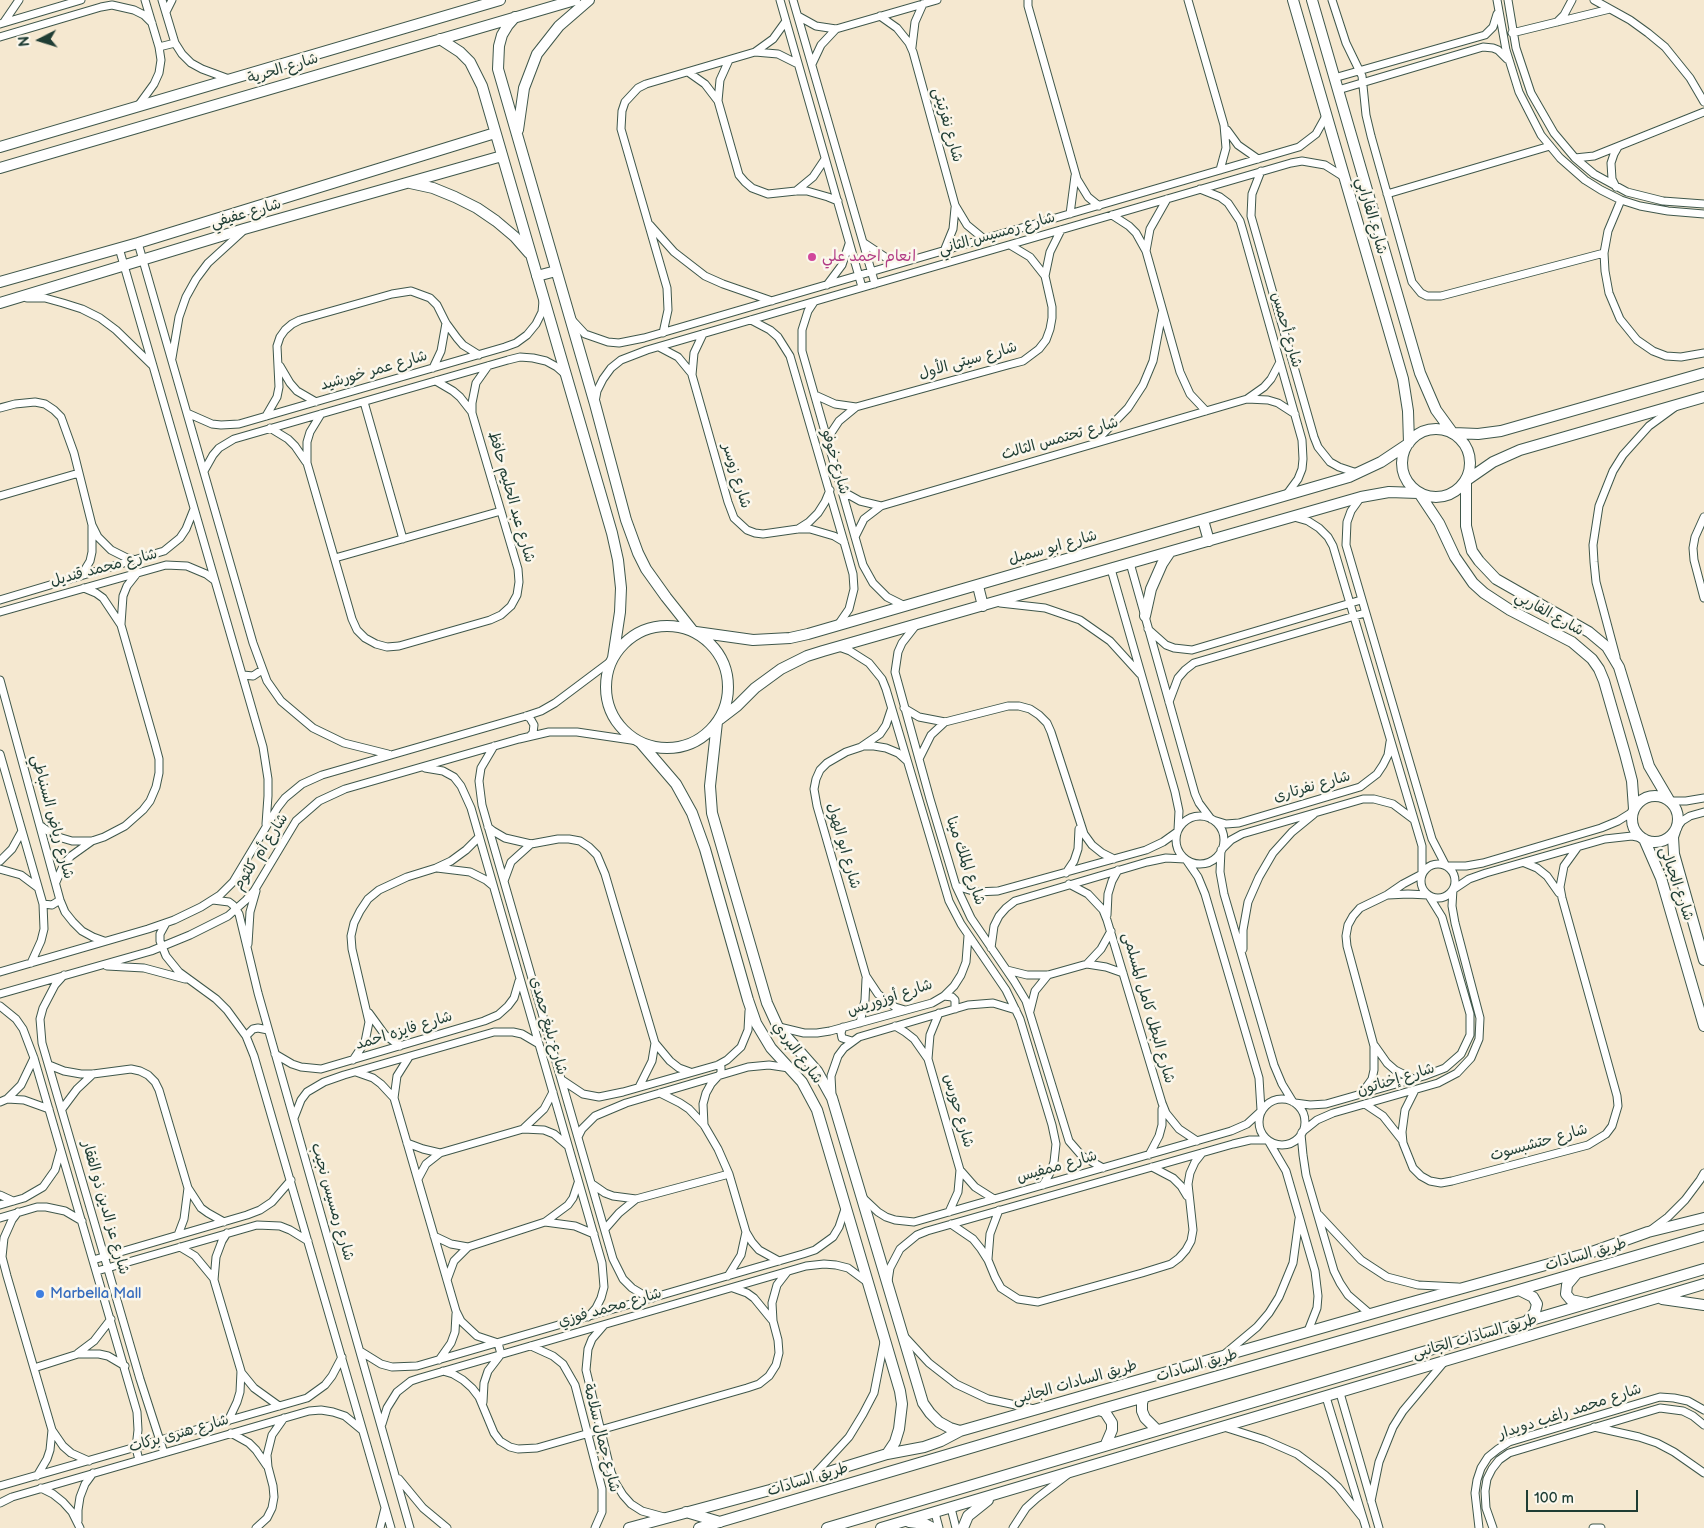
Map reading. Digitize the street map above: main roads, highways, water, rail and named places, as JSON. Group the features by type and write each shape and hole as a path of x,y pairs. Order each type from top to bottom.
{"place":[{"name":"انعام احمد علي","path":"812,257"},
{"name":"Marbella Mall","path":"40,1294"}]}
